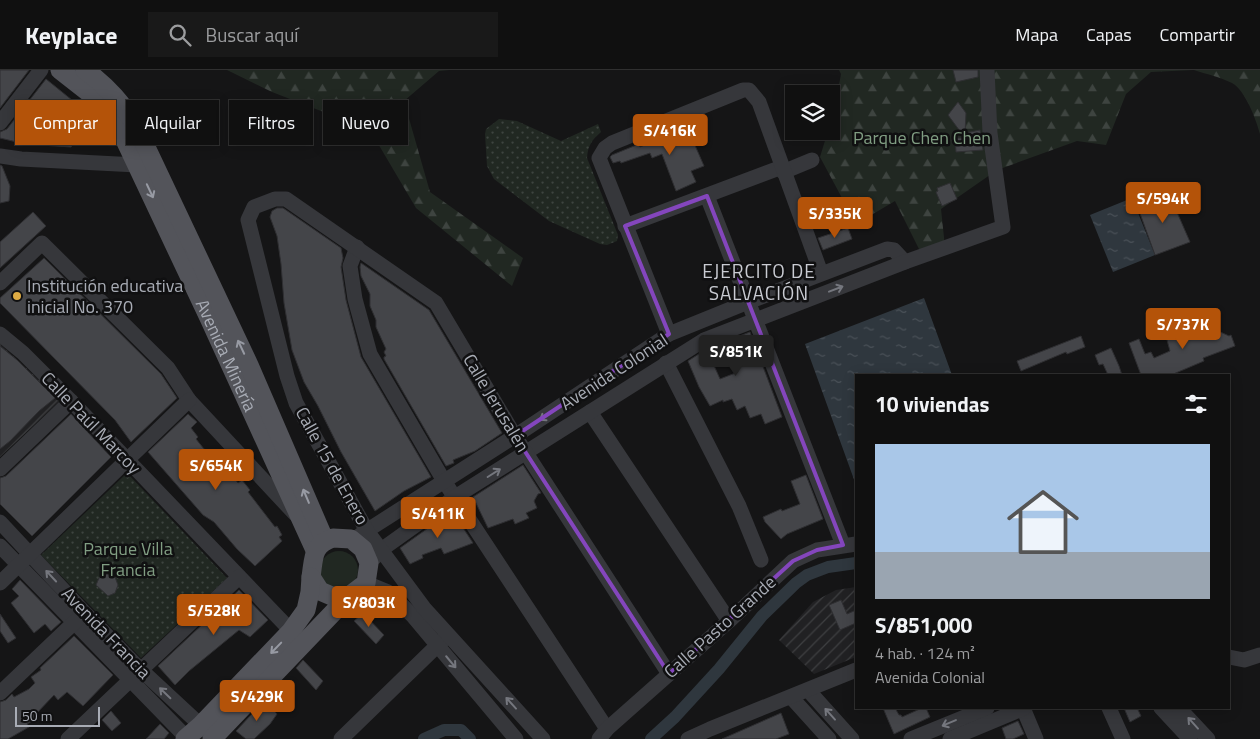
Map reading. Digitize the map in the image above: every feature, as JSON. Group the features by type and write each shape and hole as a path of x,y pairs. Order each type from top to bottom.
{"main road":[{"name":"Avenida Minería","path":"60,70 97,99 116,121 209,318 301,521 320,545"},
{"name":"Avenida Minería","path":"85,70 125,107 137,128 249,365 320,545"},
{"path":"200,737 298,638 366,583 375,556 363,548 359,535 333,538 320,545 298,638"},
{"path":"311,577 320,591 334,597 349,596"}],"street":[{"path":"0,123 41,70"},
{"path":"905,262 1003,226 990,134 987,70"},
{"path":"669,334 598,158 605,148 612,143 744,90 749,90 759,102 821,274"},
{"path":"0,156 21,159 137,165"},
{"path":"625,226 812,160"},
{"path":"707,196 755,320 850,544"},
{"name":"Calle Jerusalén","path":"263,202 286,199 436,303 515,436 669,674"},
{"name":"Calle 15 de Enero","path":"263,202 254,207 248,220 287,376 296,403 359,535"},
{"path":"0,283 42,243 168,368 189,400 301,521"},
{"path":"357,247 350,266 370,354 444,481 603,734"},
{"name":"Avenida Colonial","path":"359,535 515,436 669,334 886,249 894,250 905,262 704,340 455,498 375,556"},
{"name":"Calle Paúl Marcoy","path":"0,334 23,353 71,401 298,638"},
{"path":"666,363 739,506 761,560"},
{"path":"620,367 631,386"},
{"path":"0,583 189,400"},
{"path":"0,469 71,401"},
{"path":"590,412 729,621"},
{"name":"Avenida Francia","path":"0,522 30,553 129,680 200,737"},
{"name":"Calle Pasto Grande","path":"603,734 793,561 817,550 850,544"},
{"name":"Avenida Francia","path":"0,546 79,618 140,669 200,737"},
{"path":"375,556 449,634 543,739"},
{"path":"68,739 239,576"},
{"path":"366,583 388,592 412,615 516,739"},
{"path":"0,693 79,618"},
{"path":"341,739 449,634"},
{"path":"1230,657 1244,660 1260,655"},
{"path":"688,739 855,670"},
{"path":"808,690 852,739"},
{"path":"790,697 829,739"},
{"path":"912,739 985,709"},
{"path":"950,739 1022,709"},
{"path":"1024,709 1036,739"},
{"path":"1110,709 1123,739"},
{"path":"1163,709 1190,739"},
{"path":"1180,709 1208,739"}],"highlighted area":[{"path":"707,196 843,545 817,550 793,561 669,674 515,436 669,334 625,226"}],"shaded area":[{"path":"0,344 61,400 0,457"},
{"path":"855,587 855,657 814,674 779,640 813,602 836,590"}],"green space":[{"path":"227,70 449,70 439,71 405,100 323,100 323,112 313,108 313,100 293,100"},
{"name":"Parque Chen Chen","path":"839,70 1193,70 1151,72 1126,94 1106,145 1077,141 997,170 941,209 945,247 922,255 895,201 856,224 820,157 825,140 840,140 839,85 841,74"},
{"path":"1194,70 1260,70 1260,134 1249,106 1237,87 1223,79"},
{"path":"408,115 430,192 523,258 512,286 416,208 379,145 408,145"},
{"path":"499,119 517,121 561,141 598,124 601,132 591,143 587,158 618,235 617,241 607,245 600,244 549,221 494,179 487,166 485,134 486,129"},
{"name":"Parque Villa Francia","path":"127,473 227,578 141,658 41,555"},
{"path":"339,551 352,557 358,570 352,583 339,589 326,583 320,570 326,557"}],"water":[{"path":"1132,198 1155,255 1113,272 1090,215"},
{"path":"924,298 952,374 855,374 855,482 805,344"}],"building":[{"path":"0,70 29,70 0,108"},
{"path":"953,70 978,70 978,77 956,82"},
{"path":"46,79 72,100 30,100"},
{"path":"958,102 966,113 965,133 980,130 983,150 956,152 955,138 965,138 948,115"},
{"path":"15,119 15,142 0,138 0,132 7,129"},
{"path":"687,127 704,166 691,171 696,182 676,191 662,154 652,158 650,153 621,163 620,161 613,163 610,157 639,144 640,147"},
{"path":"40,145 72,145 71,147"},
{"path":"0,165 10,186 9,201 0,203"},
{"path":"950,183 957,199 942,206 936,192 938,191 937,188"},
{"path":"1169,194 1190,242 1155,255 1137,205"},
{"path":"277,208 283,208 341,248 343,258 341,267 346,300 361,357 431,477 404,491 375,511 304,382 292,350 284,303 277,236 270,217 272,211"},
{"path":"33,212 46,226 0,268 0,242"},
{"path":"848,228 852,239 823,250 818,238"},
{"path":"44,258 161,374 177,398 131,442 115,420 0,303 0,298"},
{"path":"361,263 429,310 502,433 475,451 453,460 454,463 446,466 384,359 386,349 376,327 376,320 370,306 370,294 361,276"},
{"path":"1211,317 1216,330 1229,336 1231,335 1235,346 1203,358 1204,361 1173,374 1141,374 1129,343 1139,339 1145,354 1151,352 1154,358 1170,351 1167,340 1181,335 1179,330"},
{"path":"750,332 782,417 765,424 761,414 750,418 745,406 737,410 732,399 723,402 723,400 710,406 699,387 688,361 708,348","holes":["730,354 738,372 720,379 712,361"]},
{"path":"1081,336 1085,347 1067,354 1066,352 1021,371 1017,361"},
{"path":"0,346 17,360 55,398 0,449"},
{"path":"1111,348 1122,374 1108,374 1103,364 1099,365 1095,355"},
{"path":"71,414 111,457 32,536 0,504 0,478 6,476"},
{"path":"188,414 197,422 191,428 198,437 196,439 204,449 215,455 220,451 227,460 224,464 231,474 238,483 242,480 250,490 248,492 275,527 277,526 282,535 279,537 282,541 255,566 237,549 214,522 203,515 148,452"},
{"path":"523,465 541,493 538,494 534,501 537,508 526,513 529,518 515,524 513,519 488,528 473,497"},
{"path":"806,475 823,519 787,534 781,539 765,522 763,517 781,509 782,511 800,504 791,481"},
{"path":"452,511 473,543 444,554 441,548 422,555 423,558 410,564 400,548"},
{"path":"107,574 115,577 118,585 115,593 108,596 96,585 99,578"},
{"path":"20,580 61,622 51,631 45,624 34,633 11,603 19,596 12,589"},
{"path":"239,590 268,620 250,637 239,630 175,685 158,666"},
{"path":"841,600 847,614 855,610 855,623 840,630 829,605"},
{"path":"363,613 384,635 376,644 354,621"},
{"path":"0,614 16,638 8,643 0,631"},
{"path":"74,636 113,675 83,706 67,692 58,700 54,695 35,715 37,718 27,724 29,727 8,739 0,739 0,702 6,700 12,694 14,697 29,689 35,683 31,677 41,670 40,668"},
{"path":"303,660 323,681 316,690 296,668"},
{"path":"264,701 277,714 270,724 254,739 246,739 236,731"},
{"path":"883,709 896,709 902,717 920,709 926,709 930,717 894,734"},
{"path":"1124,709 1138,709 1141,716 1130,722"},
{"path":"111,711 121,723 112,731 102,720"},
{"path":"781,713 789,734 776,739 722,739"},
{"path":"1018,721 1024,734 1013,739 1006,739 1002,728"},
{"path":"160,724 169,733 164,739 146,739"}],"waterway":[{"path":"651,739 675,717 719,669 762,616 796,583 807,575 828,567 855,563"},
{"path":"424,739 444,730 461,730 470,739"}],"place":[{"name":"Institución educativa inicial No. 370","path":"17,296"}],"district":[{"name":"EJERCITO DE SALVACIÓN","path":"759,282"}]}
